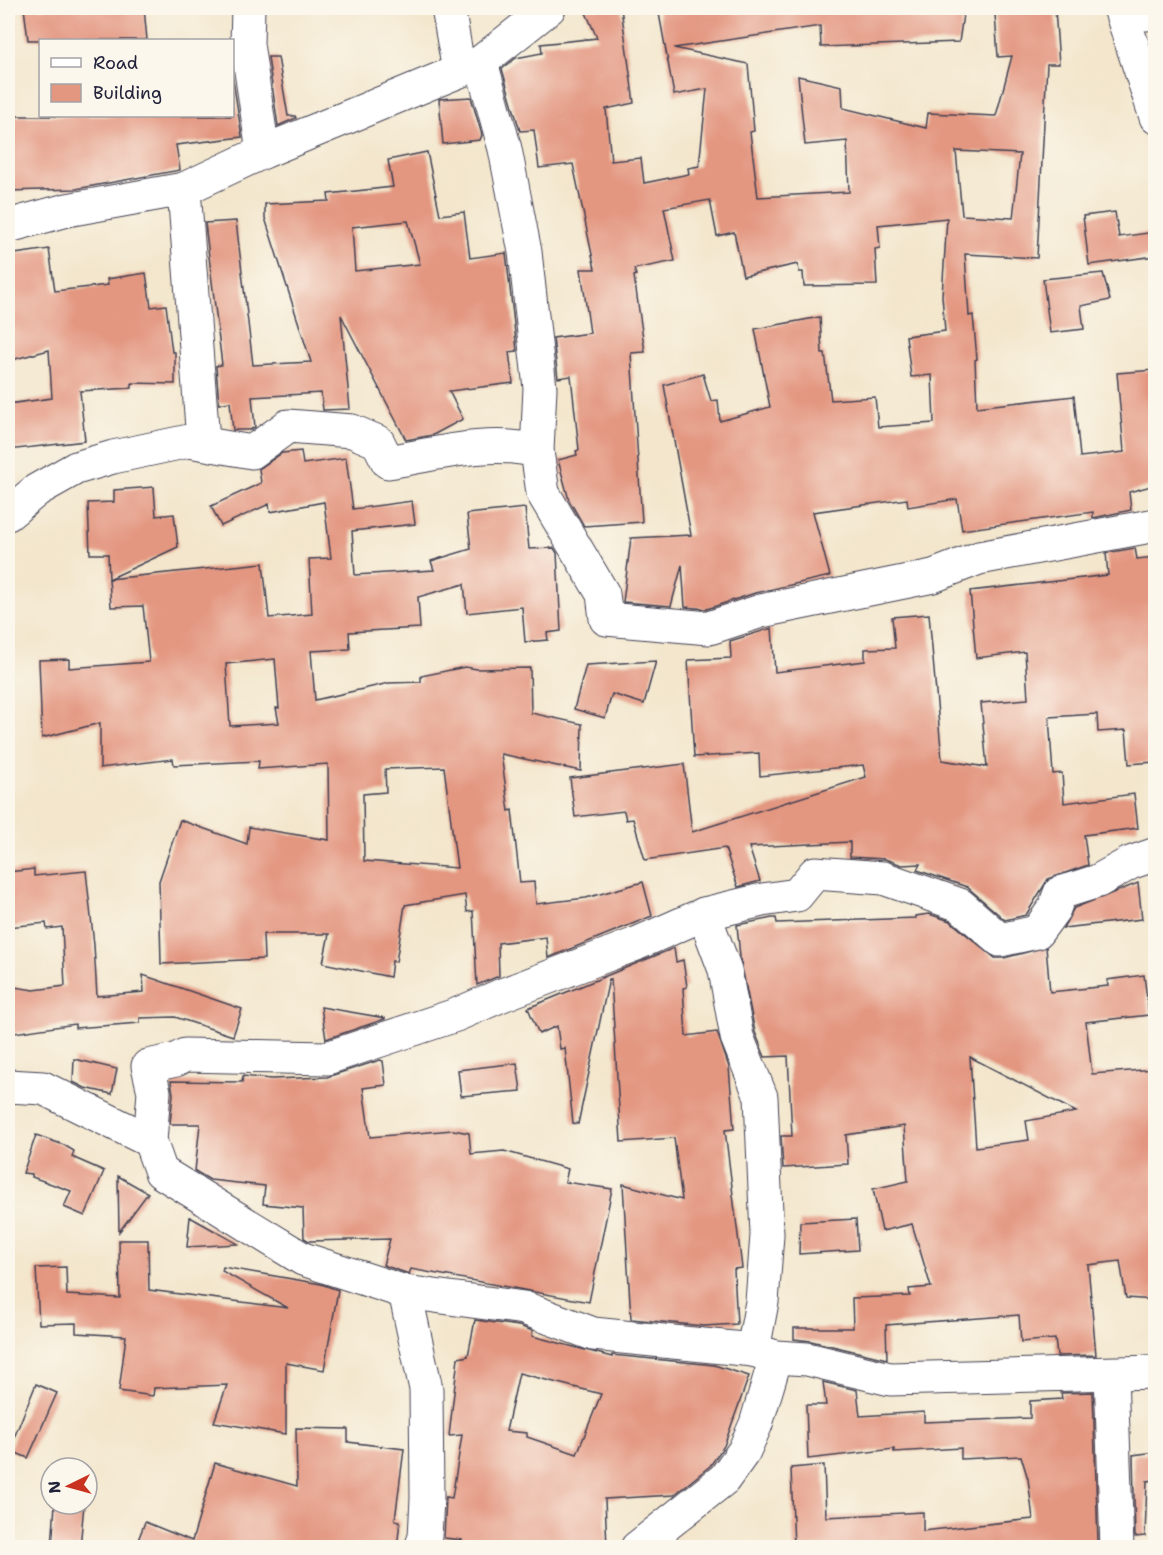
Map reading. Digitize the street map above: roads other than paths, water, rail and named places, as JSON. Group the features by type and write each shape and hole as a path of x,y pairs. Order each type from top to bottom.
{"street":[{"path":"248,8 247,44 262,152"},
{"path":"448,8 505,149 525,252 540,388 537,451 543,493 603,594 606,619 710,628 760,611 861,593 933,576 979,558 1155,525"},
{"path":"8,226 67,210 184,189 262,152 470,66 549,8"},
{"path":"1141,11 1155,117"},
{"path":"184,189 203,441"},
{"path":"8,514 37,490 76,468 112,457 189,441 203,441 252,452 288,426 352,430 378,442 388,462 461,449 517,446 537,451"},
{"path":"1155,854 1130,863 1098,881 1060,892 1054,909 1037,932 1000,940 960,905 883,878 815,873 797,895 762,900 704,914 636,944 456,1015 327,1058 185,1055 176,1060 148,1066 153,1092 150,1141 160,1172 294,1254 405,1292 524,1308 593,1334 807,1359 890,1379 1155,1372"},
{"path":"637,1548 724,1479 744,1451 756,1424 764,1354 762,1302 766,1236 761,1097 736,1038 725,970 704,914"},
{"path":"8,1086 43,1088 150,1141"},
{"path":"405,1292 426,1389 427,1498 421,1548"},
{"path":"1111,1374 1117,1548"}]}
